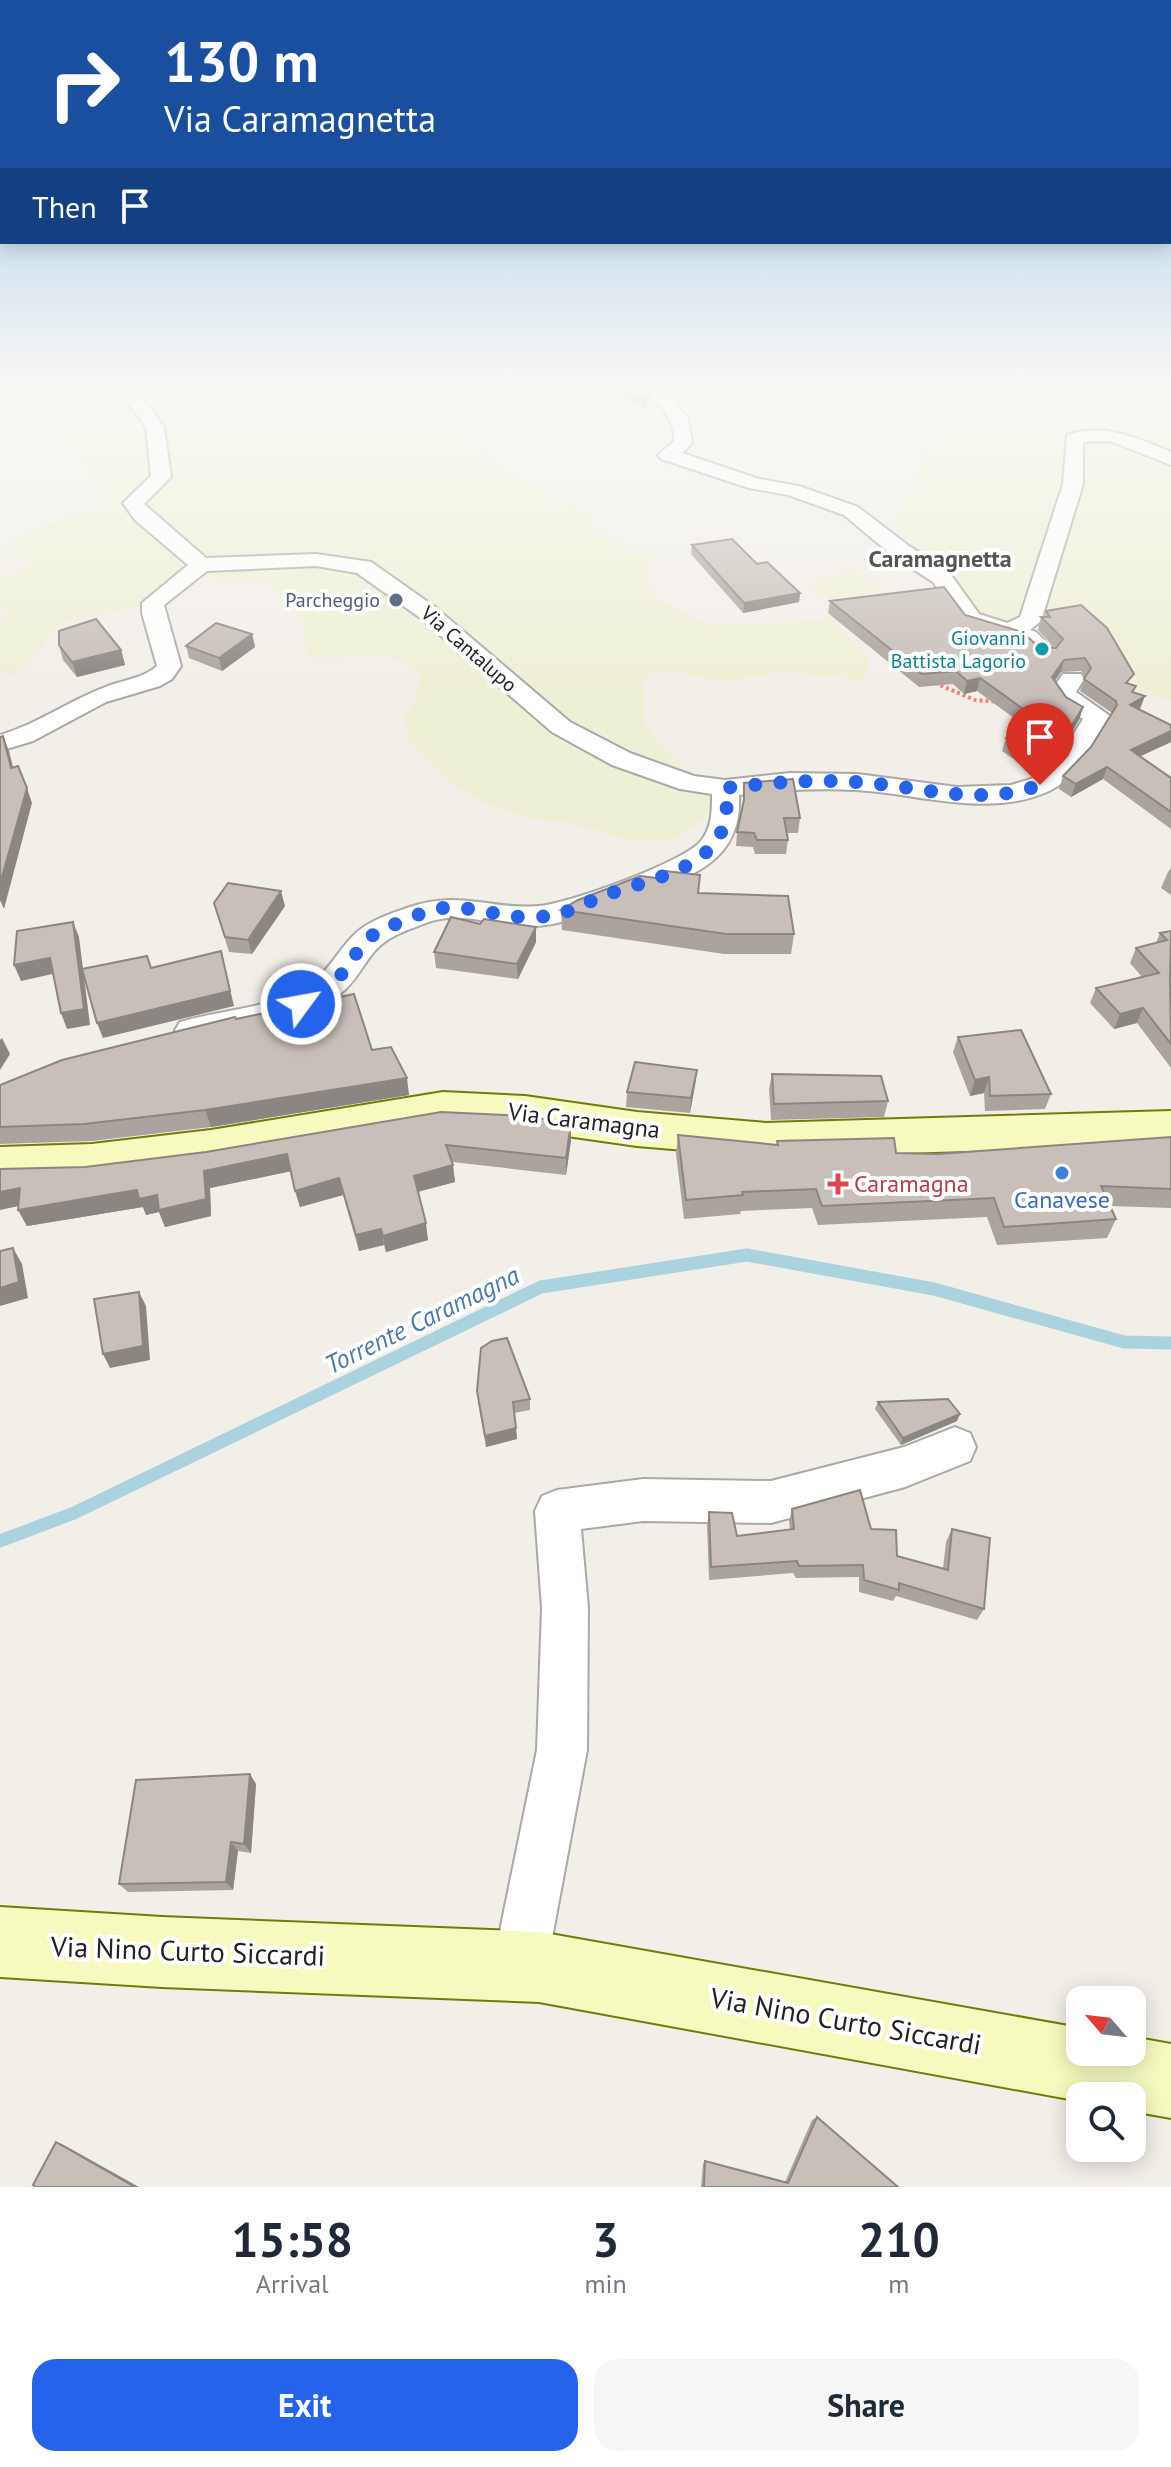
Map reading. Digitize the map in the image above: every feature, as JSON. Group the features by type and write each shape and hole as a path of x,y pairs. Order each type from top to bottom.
{"street":[{"path":"0,743 24,736 97,697 143,684 163,674 169,661 153,613 153,603 201,565 142,516 133,503 150,487"},
{"path":"774,487 792,490 851,511 901,551 941,577 971,619 1028,637 1044,652"},
{"path":"1011,630 1030,621 1072,487"},
{"name":"Via Cantalupo","path":"201,565 316,560 363,567 427,612 561,727 589,744 654,772 689,783 725,788 790,781 857,782 979,796 1012,793 1040,785 1067,761 1097,716 1071,704 1064,695 1067,674"},
{"path":"163,1037 301,1004 333,984 367,939 391,926 437,910 454,909 510,917 564,914 607,895 661,879 690,864 719,836 725,825 728,806 725,788"},
{"name":"Via Caramagna","path":"0,1165 92,1162 211,1148 443,1109 525,1113 637,1129 766,1140 1171,1128"},
{"path":"520,1965 562,1750 565,1608 557,1511 643,1500 771,1502 905,1467 955,1447"},
{"name":"Via Nino Curto Siccardi","path":"0,1942 162,1952 520,1965 1171,2081"}],"path":[{"path":"932,681 938,676"},
{"path":"927,677 950,691 986,703 1012,698"}],"green space":[{"path":"98,487 532,487 543,495 591,513 586,522 602,534 653,557 649,572 653,596 709,626 820,621 845,607 806,585 857,568 895,598 847,613 839,626 869,662 864,681 784,671 725,682 686,673 648,674 643,684 643,722 675,761 721,792 718,807 673,840 634,841 567,822 529,818 491,806 452,784 408,739 404,718 416,698 420,675 411,664 388,656 311,658 305,647 305,625 294,606 267,582 188,576 142,607 61,623 18,675 0,672 0,619 8,615 0,604 0,579 31,567 6,543 103,503"},
{"path":"916,487 1171,487 1171,701 1136,691 1131,673 1079,614 1021,615 1012,622 1001,623 977,613 965,593 942,571 897,539 894,525"}],"building":[{"path":"732,539 757,564 767,562 800,593 744,603 692,545"},
{"path":"944,587 965,615 1022,632 1040,648 1056,648 1063,639 1041,617 1050,617 1046,611 1081,605 1107,628 1134,674 1126,683 1136,686 1132,692 1145,696 1130,705 1171,725 1171,731 1131,750 1171,778 1171,812 1107,767 1076,784 1063,776 1091,747 1117,705 1116,701 1084,679 1091,668 1085,658 1064,660 1052,677 1066,697 1083,707 1070,728 1039,760 1006,738 1037,719 980,678 967,681 956,671 922,674 830,601"},
{"path":"96,619 121,650 72,662 59,645 59,631"},
{"path":"216,623 252,634 219,658 186,646"},
{"path":"3,736 11,768 18,766 27,788 0,884 0,737"},
{"path":"793,779 800,818 784,818 788,840 757,840 754,833 737,832 744,800 744,783"},
{"path":"665,871 700,875 698,893 788,896 794,934 726,934 561,910 578,900 640,876 665,879"},
{"path":"228,883 281,891 248,940 225,937 214,903"},
{"path":"451,917 480,924 484,919 536,927 517,964 434,952"},
{"path":"73,922 84,1009 61,1013 50,958 14,965 17,931"},
{"path":"1171,931 1171,1044 1143,1008 1120,1014 1096,988 1159,973 1136,948 1167,940 1160,933"},
{"path":"221,951 230,991 97,1023 82,969 147,956 151,968"},
{"path":"354,994 372,1050 391,1047 407,1078 205,1110 84,1124 0,1127 0,1085 62,1060 235,1017"},
{"path":"1021,1030 1051,1094 990,1096 989,1077 975,1080 958,1037"},
{"path":"635,1062 697,1070 691,1098 627,1092"},
{"path":"772,1074 881,1076 888,1101 774,1104"},
{"path":"441,1112 524,1116 571,1123 566,1158 446,1145 453,1165 414,1176 426,1223 383,1236 381,1229 356,1235 339,1178 295,1191 287,1154 204,1171 206,1199 159,1210 157,1195 139,1199 137,1190 18,1210 20,1188 0,1192 0,1169 85,1167 206,1152"},
{"path":"678,1135 778,1145 777,1141 894,1138 896,1153 938,1154 1171,1137 1171,1189 1101,1186 1116,1219 1004,1227 994,1198 822,1206 816,1189 742,1192 743,1195 686,1200"},
{"path":"13,1248 19,1282 0,1288 0,1251"},
{"path":"139,1292 143,1346 103,1354 94,1299"},
{"path":"507,1338 530,1399 513,1402 516,1428 485,1436 477,1391 481,1348 492,1341"},
{"path":"948,1399 960,1414 903,1438 878,1402"},
{"path":"860,1490 871,1529 896,1530 897,1556 948,1570 952,1529 990,1538 984,1609 899,1583 899,1590 864,1580 863,1565 799,1566 797,1561 711,1567 709,1512 732,1513 737,1536 794,1529 792,1509"},
{"path":"250,1774 244,1844 231,1842 226,1882 119,1884 136,1780"},
{"path":"817,2117 898,2187 704,2187 705,2161 788,2183"},
{"path":"56,2142 135,2187 36,2187 33,2185"}],"waterway":[{"name":"Torrente Caramagna","path":"0,1541 74,1513 541,1287 747,1255 934,1289 1124,1342 1171,1343"}],"place":[{"name":"Parcheggio","path":"396,600"},
{"name":"Giovanni Battista Lagorio","path":"1042,649"},
{"name":"Canavese","path":"1062,1173"},
{"name":"Caramagna","path":"838,1184"}],"district":[{"name":"Caramagnetta","path":"940,559"}],"route":[{"path":"301,1004 333,984 367,939 391,926 444,908 510,917 564,914 607,895 677,872 701,855 719,836 725,825 728,806 725,788 790,781 857,782 957,795 996,796 1040,785"}]}
